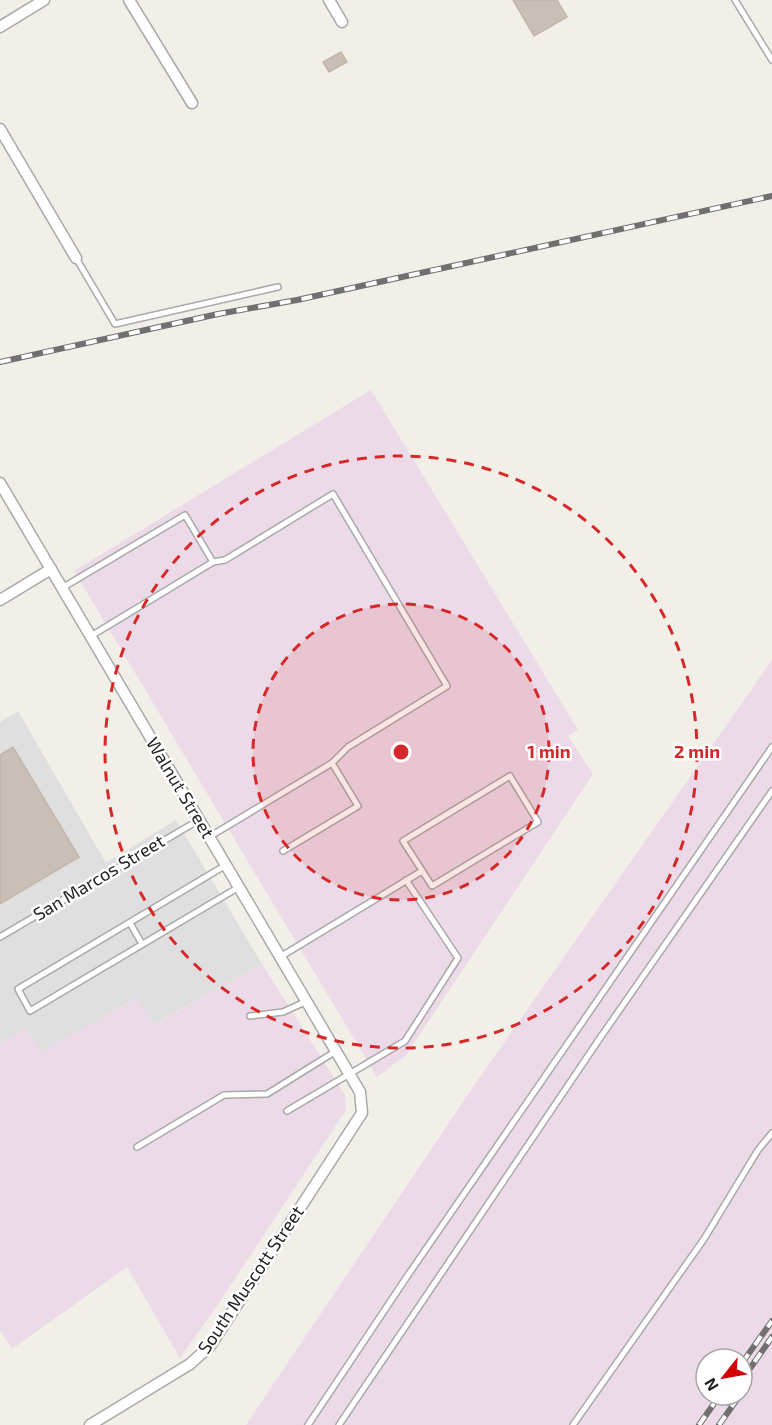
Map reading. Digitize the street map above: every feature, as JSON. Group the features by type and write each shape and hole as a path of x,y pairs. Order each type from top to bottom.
{"street":[{"path":"0,27 44,0"},
{"path":"129,0 192,103"},
{"path":"329,0 342,22"},
{"path":"0,129 76,258"},
{"name":"Walnut Street","path":"0,483 360,1092"},
{"path":"0,600 51,569"},
{"name":"South Muscott Street","path":"90,1425 190,1364 210,1346 362,1113 360,1092"}],"lane":[{"path":"735,0 772,60"},
{"path":"76,258 115,324 278,287"},
{"path":"91,636 213,562 225,560 333,494 447,686 348,747 333,763 209,837"},
{"path":"62,588 185,515 213,562"},
{"path":"308,1425 406,1278 772,747"},
{"path":"283,851 358,806 333,763"},
{"path":"510,776 538,822 432,886 422,871 403,841 510,776"},
{"path":"339,1425 600,1038 772,791"},
{"name":"San Marcos Street","path":"0,937 199,820"},
{"path":"226,866 18,990 30,1011 239,887"},
{"path":"280,957 422,871"},
{"path":"287,1111 405,1041 458,957 406,880"},
{"path":"130,923 142,944"},
{"path":"250,1016 283,1012 307,1001"},
{"path":"137,1147 224,1095 267,1094 336,1051"},
{"path":"573,1425 704,1239 758,1150 772,1133"}],"shaded area":[{"path":"371,390 578,730 568,736 593,774 406,1055 377,1077 74,571"},
{"path":"772,660 772,1425 246,1425 473,1087"},
{"path":"18,711 106,863 176,820 262,964 153,1025 137,998 41,1053 26,1028 0,1045 0,722"},
{"path":"262,964 345,1095 346,1110 217,1306 180,1358 127,1267 12,1349 0,1330 0,1045 26,1028 41,1052 138,998 154,1025"}],"building":[{"path":"513,0 557,0 567,17 534,36"},
{"path":"341,52 347,62 329,72 323,62"},
{"path":"13,747 79,857 0,904 0,755"}],"railway":[{"path":"0,362 218,314 297,300 772,196"},
{"path":"753,1347 772,1321"},
{"path":"754,1363 772,1337"},
{"path":"699,1425 712,1407"},
{"path":"719,1425 732,1407"}]}
